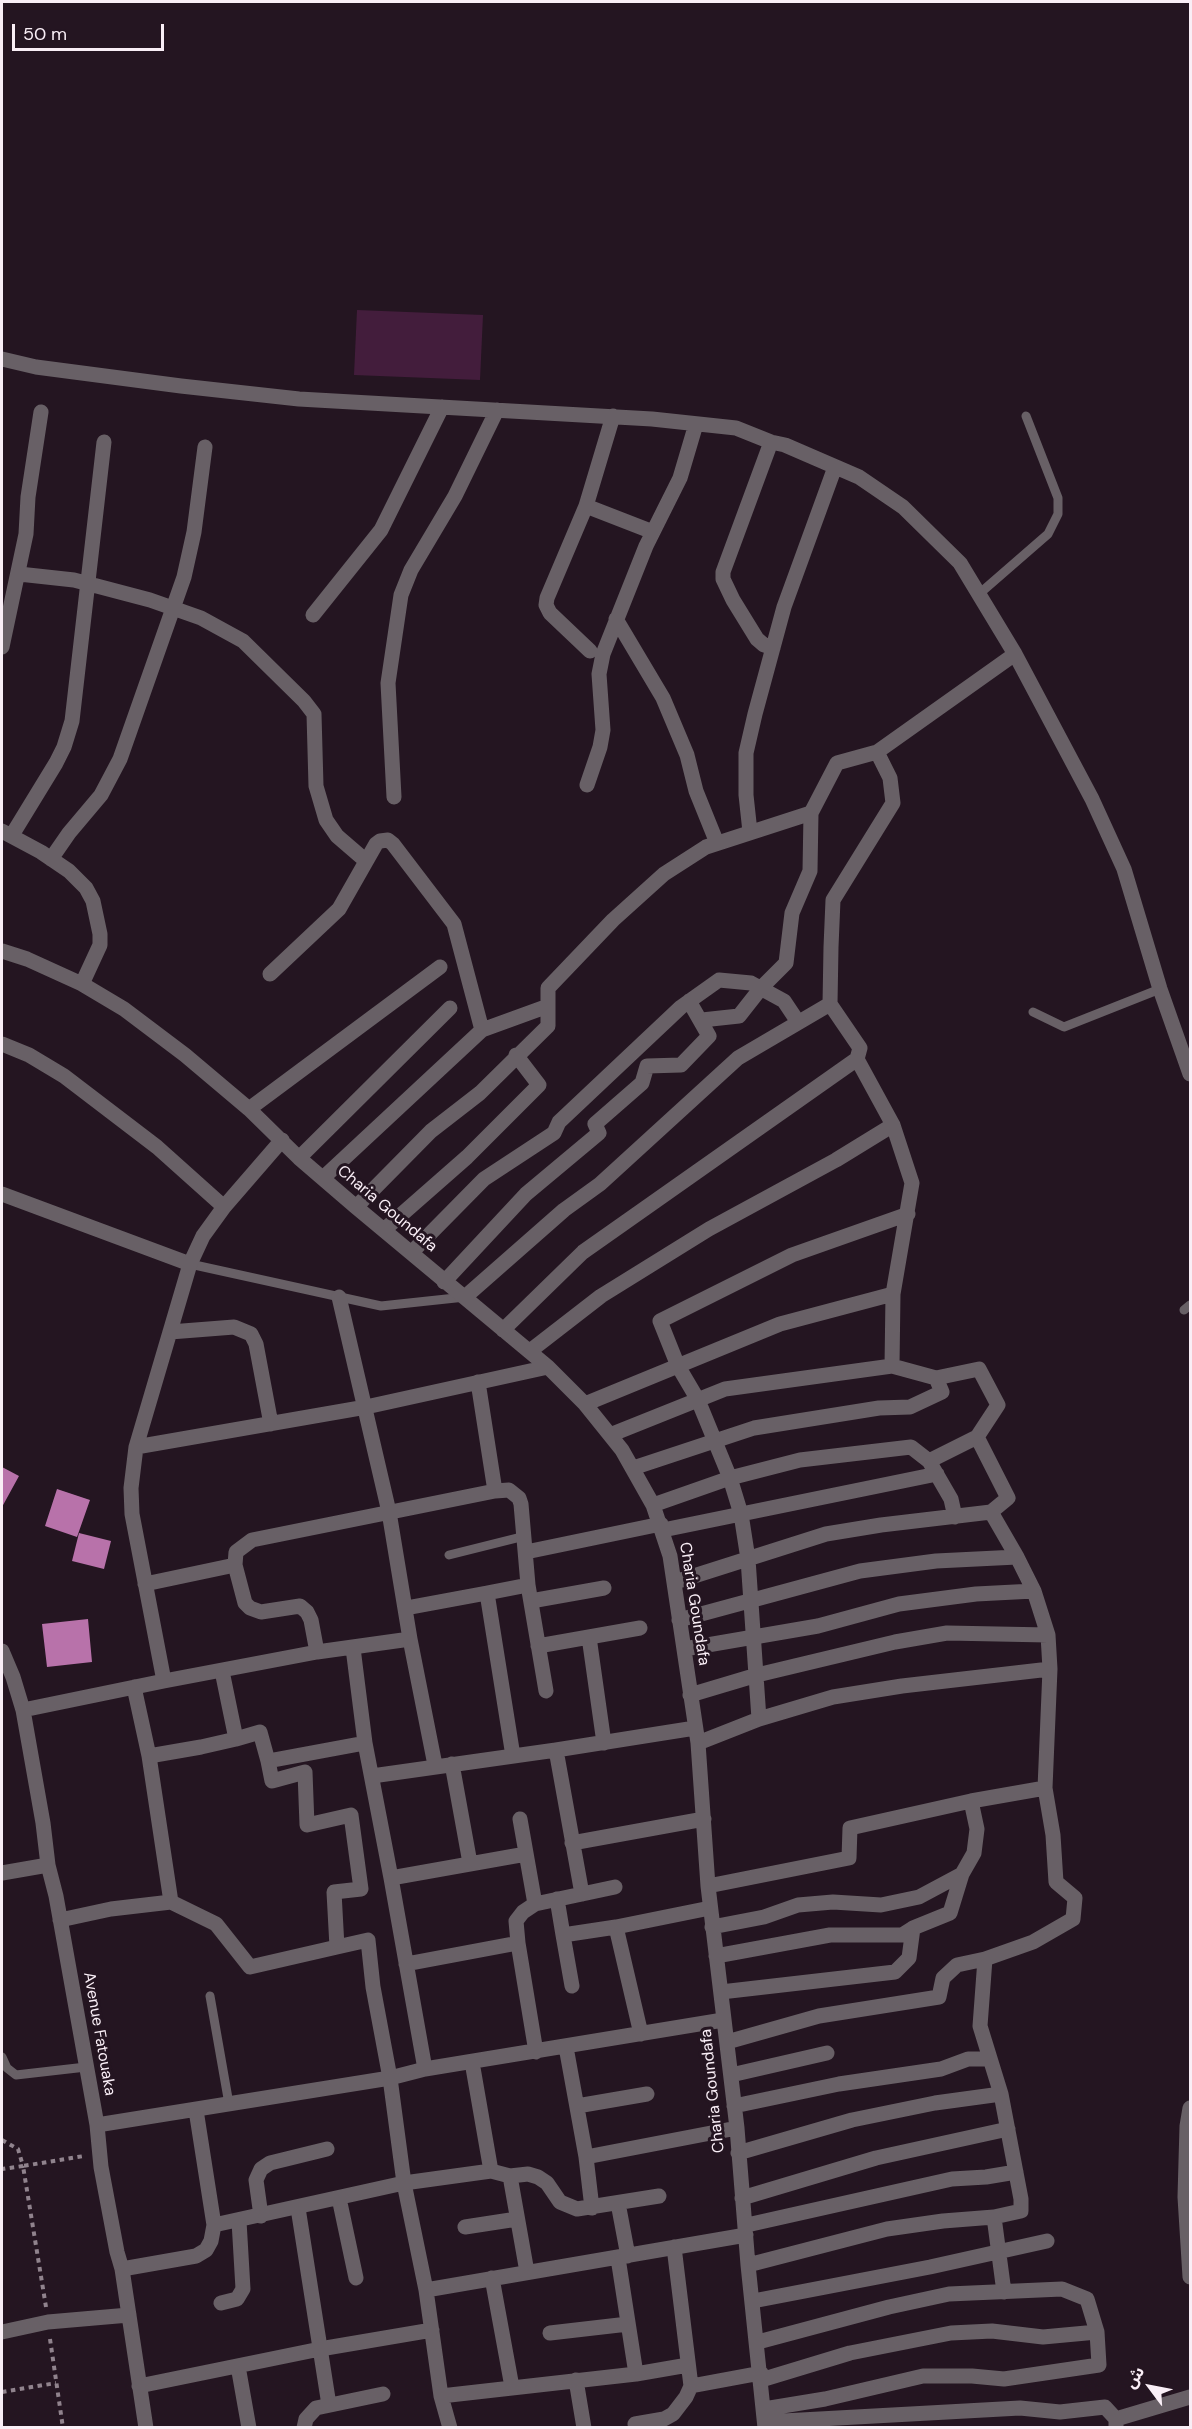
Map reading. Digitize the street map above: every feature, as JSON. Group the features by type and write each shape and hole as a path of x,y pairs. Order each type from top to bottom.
{"street":[{"path":"2,359 36,367 299,399 613,416 736,428 785,445 859,477 903,507 960,563 1015,654 1092,799 1124,869 1160,988 1191,1074"},
{"path":"313,615 381,530 442,407"},
{"path":"394,796 388,683 400,595 411,570 455,496 497,410"},
{"path":"2,647 19,574 41,412"},
{"path":"590,651 550,613 546,605 586,506 613,416"},
{"path":"587,785 600,747 603,730 599,674 603,654 652,532 680,478 696,424"},
{"path":"82,984 100,945 93,901 86,888 69,871 7,833 56,763 68,734 75,706 77,668 99,504 104,442"},
{"path":"771,442 723,572 723,579 757,639 773,648"},
{"path":"51,859 69,833 94,805 113,774 184,577 195,532 204,447"},
{"path":"750,832 746,795 746,753 784,607 835,467"},
{"path":"586,506 652,532"},
{"path":"19,574 54,577 87,584 173,607 223,628 243,641 314,714 316,786 326,820 337,836 366,861"},
{"path":"616,619 663,698 687,755 696,791 717,843"},
{"path":"702,1020 739,1016 761,988 786,963 792,913 810,871 811,813 837,763 877,752 1015,654"},
{"path":"503,1330 583,1252 857,1059 860,1048 830,1004 833,900 893,803 890,778 877,752"},
{"path":"356,1207 431,1131 480,1093 516,1055 548,1026 548,988 613,920 664,874 706,847 811,813"},
{"path":"270,974 339,909 380,841 388,840 454,924 482,1030"},
{"name":"Charia Goundafa","path":"2,951 27,959 82,984 124,1009 185,1055 249,1109 299,1158 548,1367 585,1404 610,1435 633,1468 653,1505 662,1527 675,1582 697,1735 710,1908 737,2128 748,2265 765,2420"},
{"path":"249,1109 440,967"},
{"path":"412,1252 484,1179 554,1133 559,1122 689,1001 719,980 751,983 761,988 783,1001 798,1022"},
{"path":"444,1282 526,1194 599,1133 595,1124 642,1083 647,1066 681,1065 709,1036 702,1020 689,1001"},
{"path":"465,1297 564,1210 600,1184 738,1058 830,1004"},
{"path":"323,1178 482,1030 548,1006"},
{"path":"299,1158 450,1008"},
{"path":"2,1044 29,1055 64,1076 157,1147 224,1207"},
{"path":"385,1229 467,1157 539,1085 516,1055"},
{"path":"857,1059 893,1125 912,1183 893,1294 892,1366"},
{"path":"530,1351 602,1296 709,1229 836,1161 893,1125"},
{"path":"164,1681 132,1514 131,1488 136,1447 190,1264 203,1236 224,1207 282,1140"},
{"path":"2,1194 190,1264"},
{"path":"759,1719 758,1675 753,1638 748,1559 741,1514 730,1478 698,1400 678,1365 660,1321 792,1255 908,1214"},
{"path":"585,1404 780,1324 893,1294"},
{"path":"339,1297 389,1512 410,1639 435,1766"},
{"path":"170,1332 234,1327 251,1334 256,1344 271,1424"},
{"path":"610,1435 725,1389 892,1366 936,1378 979,1369 998,1405 977,1437 929,1461"},
{"path":"136,1447 366,1407 548,1367"},
{"path":"633,1468 754,1428 879,1408 910,1407 942,1392 936,1378"},
{"path":"478,1382 495,1491"},
{"path":"675,1582 826,1534 991,1512 1008,1498 977,1437"},
{"path":"653,1505 730,1478 800,1460 911,1447 929,1461 951,1499 955,1516"},
{"path":"526,1552 741,1514 937,1474"},
{"path":"317,1652 311,1620 307,1611 300,1606 261,1612 250,1608 245,1603 235,1565 236,1552 252,1540 509,1490 519,1498 525,1536 528,1585 546,1691"},
{"path":"727,2042 819,2016 939,1997 943,1978 957,1965 985,1959 1033,1942 1073,1919 1075,1898 1056,1882 1053,1835 1045,1788 1050,1669 1047,1635 1034,1591 991,1512"},
{"path":"679,1620 860,1571 936,1561 1017,1557"},
{"path":"146,1584 235,1565"},
{"path":"406,1608 528,1585"},
{"path":"531,1601 604,1588"},
{"path":"684,1649 818,1626 898,1604 976,1594 1034,1591"},
{"path":"487,1593 513,1756"},
{"path":"538,1646 640,1628"},
{"path":"690,1695 758,1675 895,1642 947,1633 1047,1635"},
{"path":"589,1637 604,1743"},
{"path":"23,1710 317,1652 410,1639"},
{"path":"353,1648 365,1743 424,2069"},
{"name":"Avenue Fatouaka","path":"2,1651 23,1710 48,1865 97,2125 99,2153 122,2269 146,2427"},
{"path":"372,1776 604,1743 697,1735 833,1697 902,1686 1050,1669"},
{"path":"222,1671 236,1739"},
{"path":"134,1687 149,1756 171,1902"},
{"path":"149,1756 260,1732 272,1781 305,1772 307,1825 351,1815 361,1889 334,1892 337,1947"},
{"path":"268,1761 365,1743"},
{"path":"556,1750 582,1894"},
{"path":"452,1764 470,1863"},
{"path":"708,1886 849,1858 850,1828 916,1815 970,1800 1045,1788"},
{"path":"716,1956 830,1935 902,1935 950,1913 962,1874 974,1853 977,1829 970,1800"},
{"path":"520,1818 535,1904"},
{"path":"572,1844 704,1819"},
{"path":"391,1878 526,1854"},
{"path":"2,1873 48,1865"},
{"path":"712,1927 764,1917 798,1905 833,1902 881,1905 919,1897 962,1874"},
{"path":"536,2052 516,1922 523,1912 535,1904 615,1887"},
{"path":"557,1899 572,1986"},
{"path":"60,1920 111,1909 171,1902 216,1924 250,1967 368,1940 373,1987 390,2078 404,2184 426,2290 441,2396 450,2427"},
{"path":"563,1935 710,1908"},
{"path":"616,1927 641,2034"},
{"path":"721,1992 895,1972 909,1958 913,1928"},
{"path":"406,1964 518,1943"},
{"path":"748,2265 887,2229 994,2217 1021,2211 1022,2199 1001,2094 980,2026 985,1959"},
{"path":"97,2125 390,2078 424,2069 723,2020"},
{"path":"566,2047 586,2157 592,2208"},
{"path":"731,2075 827,2053"},
{"path":"734,2106 839,2084 941,2069 968,2059 990,2059"},
{"path":"472,2062 491,2171"},
{"path":"577,2106 647,2094"},
{"path":"738,2153 852,2120 935,2103 1001,2094"},
{"path":"1191,2108 1187,2126 1185,2197 1191,2277"},
{"path":"122,2269 196,2256 206,2250 211,2241 214,2225 196,2109"},
{"path":"586,2157 737,2128"},
{"path":"742,2198 876,2158 1008,2129"},
{"path":"261,2216 256,2180 261,2169 270,2163 327,2149"},
{"path":"214,2225 404,2184 491,2171 510,2176 528,2174 538,2177 547,2183 560,2202 567,2207 592,2208 659,2196"},
{"path":"426,2290 674,2247 952,2179 1016,2172"},
{"path":"510,2176 527,2272"},
{"path":"339,2199 356,2278"},
{"path":"618,2203 628,2324 636,2374"},
{"path":"298,2208 329,2405"},
{"path":"994,2217 1004,2292"},
{"path":"465,2227 517,2219"},
{"path":"221,2303 237,2299 243,2289 239,2221"},
{"path":"753,2301 1047,2241"},
{"path":"635,2424 664,2419 673,2414 691,2386 674,2247"},
{"path":"492,2278 512,2387"},
{"path":"758,2342 889,2307 950,2294 1062,2289 1087,2299 1097,2332 1099,2365 1004,2379 972,2376 923,2376 825,2398 765,2420"},
{"path":"2,2332 48,2322 129,2315"},
{"path":"550,2333 628,2324"},
{"path":"139,2386 320,2349 432,2330"},
{"path":"691,2386 761,2377 850,2353 951,2333 992,2331 1043,2337 1097,2332"},
{"path":"441,2396 636,2374 688,2365"},
{"path":"238,2366 249,2427"},
{"path":"576,2380 584,2427"},
{"path":"304,2427 310,2412 316,2408 383,2394"},
{"path":"765,2420 1020,2409 1060,2412 1105,2407 1116,2423 1191,2397"}],"lane":[{"path":"979,594 1048,534 1058,514 1058,498 1026,416"},
{"path":"1033,1012 1064,1027 1160,988"},
{"path":"190,1264 381,1306 465,1297"},
{"path":"449,1555 525,1536"},
{"path":"210,1996 229,2104"},
{"path":"2,2058 7,2068 16,2075 86,2067"}],"path":[{"path":"2,2140 18,2149 23,2166 38,2247 63,2427"},
{"path":"2,2169 99,2153"},
{"path":"2,2392 56,2383"}],"shaded area":[{"path":"357,310 483,315 480,380 354,375"}],"building":[{"path":"2,1467 19,1476 2,1507"},
{"path":"57,1489 90,1500 77,1537 45,1526"},
{"path":"79,1533 111,1541 104,1569 72,1561"},
{"path":"88,1619 92,1662 47,1667 42,1624"}]}
